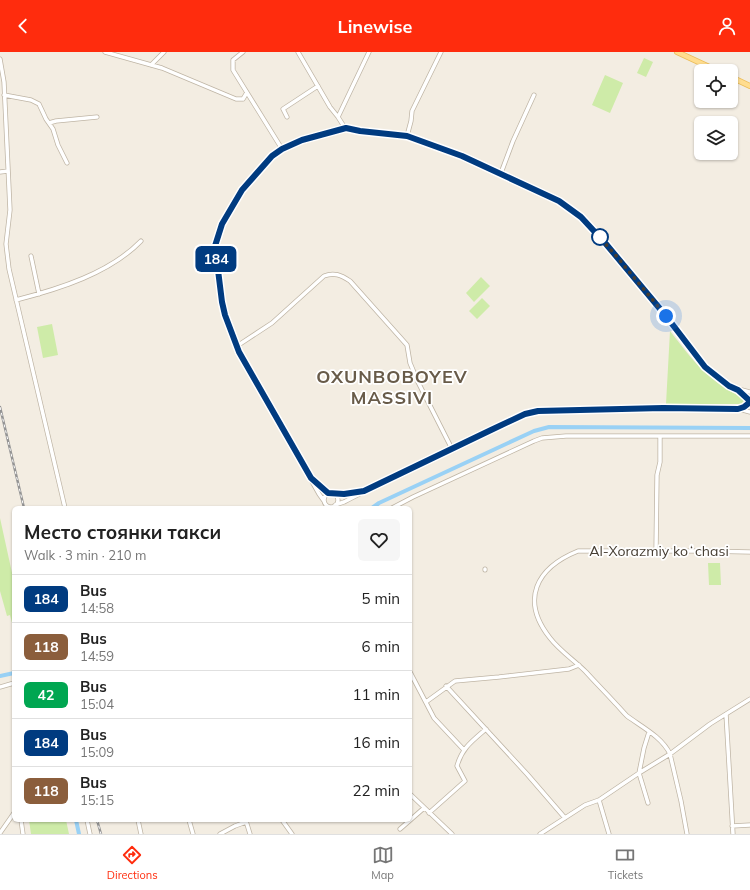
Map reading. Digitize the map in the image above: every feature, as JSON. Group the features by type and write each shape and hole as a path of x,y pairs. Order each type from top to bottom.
{"main road":[{"path":"677,52 703,64"},
{"path":"738,80 750,86"}],"street":[{"path":"105,52 151,65 236,99 243,99 246,94"},
{"path":"151,65 164,52"},
{"path":"243,52 233,60 232,70 242,83 246,94 282,149"},
{"path":"298,52 330,107 346,128"},
{"path":"338,117 369,52"},
{"path":"407,136 412,111 441,52"},
{"path":"0,59 4,82 10,210 6,244 9,269 65,506"},
{"path":"287,118 283,109 318,86"},
{"path":"4,95 37,102 53,129 58,145 67,163"},
{"path":"501,173 513,141 534,95"},
{"path":"49,123 98,117"},
{"path":"750,392 738,390 729,386 705,367 666,316 617,257 581,217 555,198 462,156 407,136 346,128 307,138 282,149 272,156 246,184 222,224 215,246 222,302 225,315 237,346 319,494 325,504 329,506 344,502 510,421 538,411 640,408 738,409 750,412"},
{"path":"0,172 8,171"},
{"path":"16,300 40,294 68,284 115,262 132,250 141,241"},
{"path":"31,256 40,294"},
{"path":"237,346 274,321 324,276 334,274 342,277 350,281 406,345 410,363 418,382 452,449"},
{"path":"738,390 750,402 744,407 738,409"},
{"path":"396,506 542,438 566,436 750,436"},
{"path":"656,551 657,475 660,462 660,436"},
{"path":"311,478 328,493 348,494 364,491"},
{"path":"325,504 325,496 328,493"},
{"path":"333,506 337,499 334,494"},
{"name":"Al-Xorazmiy koʻchasi","path":"687,834 670,754 667,749 650,732 627,716 579,665 550,638 535,610 533,598 534,592 540,580 551,567 578,551 750,552"},
{"path":"426,702 446,686 455,681 569,669 579,665"},
{"path":"412,676 434,718 464,750"},
{"path":"0,687 12,684"},
{"path":"446,686 565,818"},
{"path":"540,834 585,804 599,800 670,754 726,714 750,699"},
{"path":"726,714 733,834"},
{"path":"429,813 465,782 457,766 464,750 486,729"},
{"path":"648,803 639,773 644,748 650,732"},
{"path":"412,796 452,834"},
{"path":"599,800 608,834"},
{"path":"412,818 424,808"},
{"path":"0,834 12,816"},
{"path":"21,822 23,834"},
{"path":"87,822 90,834"},
{"path":"139,822 142,834"},
{"path":"190,822 193,834"},
{"path":"220,834 244,822"},
{"path":"246,822 250,834"},
{"path":"283,822 292,834"},
{"path":"400,829 408,822"},
{"path":"732,826 750,824"}],"green space":[{"path":"644,58 653,62 646,77 637,73"},
{"path":"605,75 623,83 610,113 592,105"},
{"path":"481,277 490,286 474,302 466,293"},
{"path":"482,298 490,306 477,319 469,311"},
{"path":"52,324 58,355 43,358 37,327"},
{"path":"670,331 711,378 745,399 745,404 666,404"},
{"path":"0,518 12,573 12,623 10,615 7,616 0,591"},
{"path":"708,563 720,563 721,585 709,585"},
{"path":"29,822 66,822 69,834 31,834"}],"waterway":[{"path":"375,506 534,431 549,427 750,428"},
{"path":"0,676 12,673"},
{"path":"76,822 79,834"}],"railway":[{"path":"0,407 24,506"},
{"path":"98,822 101,834"}],"bus line":[{"name":"184","path":"750,401 738,390 729,386 717,377 700,362 666,316 606,244 581,217 555,198 462,156 407,136 346,128 302,140 282,149 272,156 246,184 222,224 215,246 222,302 225,315 239,352 311,478 328,493 344,494 364,491 525,414 538,411 552,409 738,409 744,407 750,402"}],"district":[{"name":"OXUNBOBOYEV MASSIVI","path":"392,387"}],"route":[{"path":"600,237 596,233 666,316"}]}
